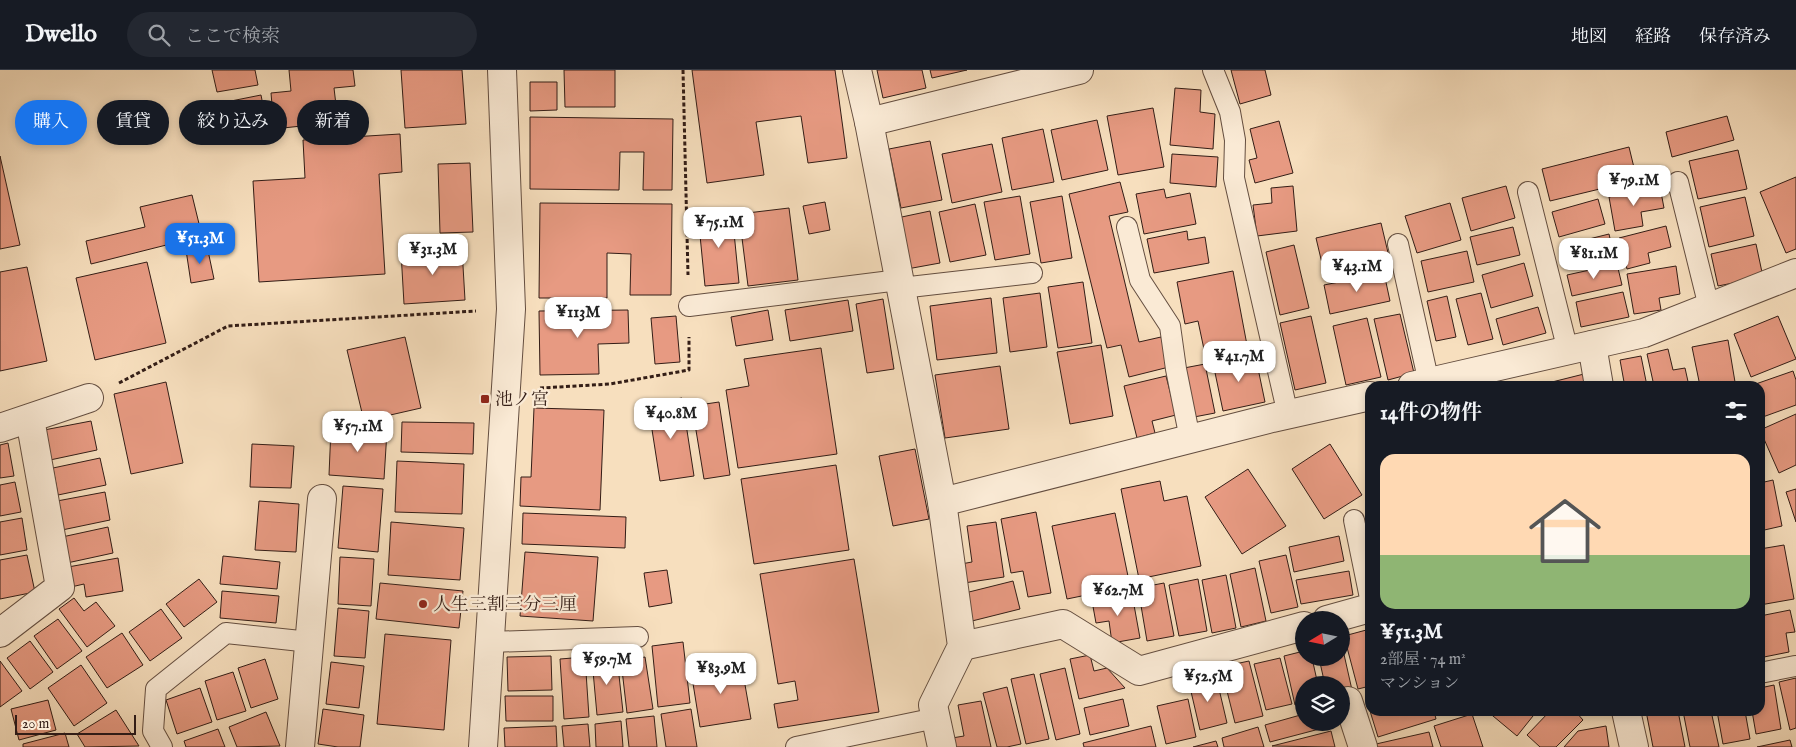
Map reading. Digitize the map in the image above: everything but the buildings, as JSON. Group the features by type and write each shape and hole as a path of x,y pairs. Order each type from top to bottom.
{"street":[{"path":"483,747 511,309 502,70"},
{"path":"857,70 869,122 942,502 962,646 933,705 942,747"},
{"path":"869,122 1070,71"},
{"path":"1433,381 1644,333 1796,273"},
{"path":"1580,348 1596,381"},
{"path":"942,502 1365,397"},
{"path":"0,428 89,398"},
{"path":"0,632 60,588 30,419"},
{"path":"300,747 322,499"},
{"path":"1350,614 1365,609"},
{"path":"962,646 1063,624 1138,671 1295,628"},
{"path":"1350,707 1363,747"},
{"path":"1627,716 1634,747"}],"lane":[{"path":"1213,70 1230,112 1234,140 1234,178 1288,415"},
{"path":"1678,182 1709,307"},
{"path":"1528,192 1580,348"},
{"path":"1127,227 1140,280 1170,326 1176,369 1190,439"},
{"path":"1398,244 1420,381"},
{"path":"689,306 900,284 1032,273"},
{"path":"1354,520 1365,574"},
{"path":"162,747 153,731 156,689 226,633 310,642"},
{"path":"490,642 638,637"},
{"path":"1765,672 1795,666"},
{"path":"796,747 936,718"}],"path":[{"path":"507,390 610,384 688,370 689,306 683,70"},
{"path":"89,398 228,326 511,309"}],"place":[{"name":"池ノ宮","path":"485,399"},
{"name":"人生三割三分三厘","path":"423,604"}]}
